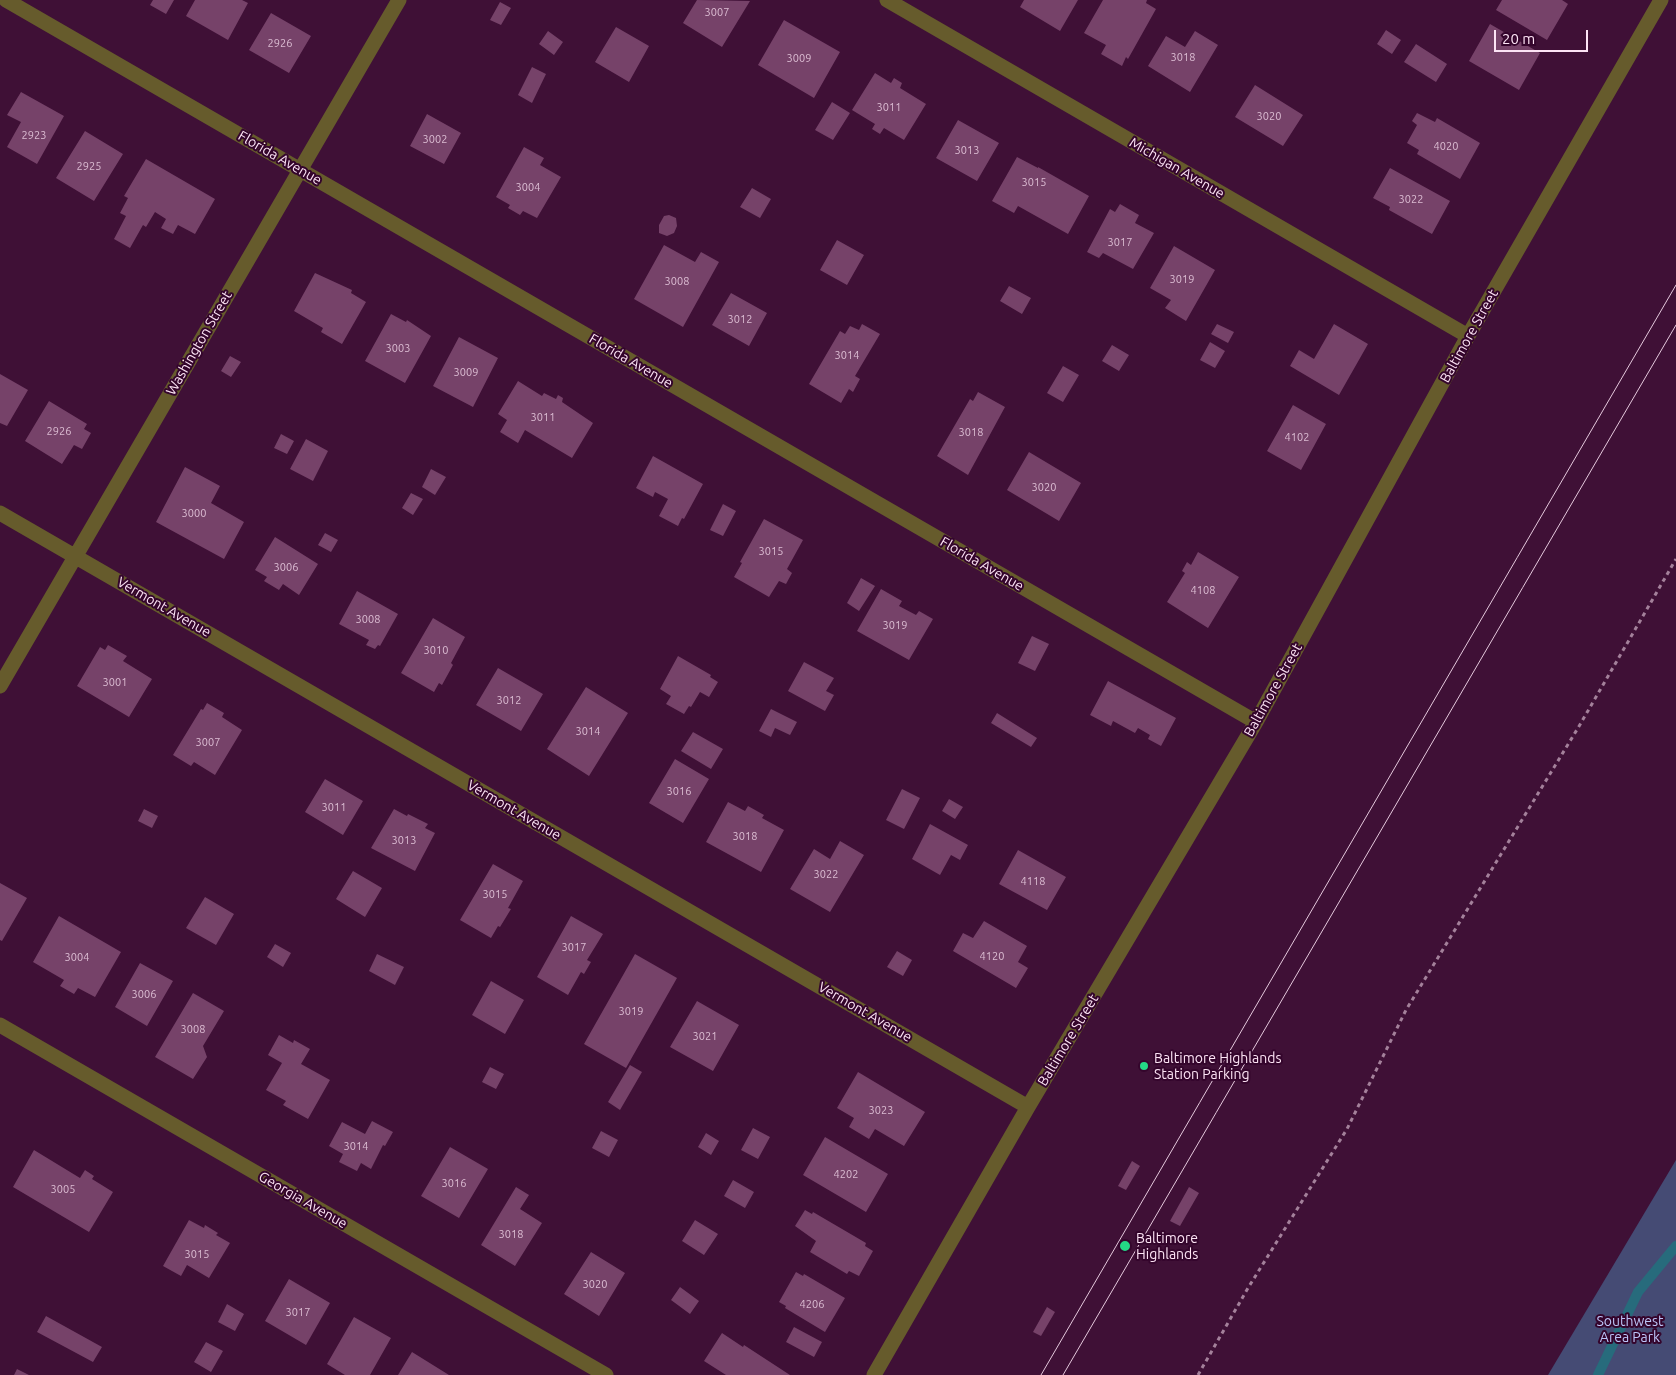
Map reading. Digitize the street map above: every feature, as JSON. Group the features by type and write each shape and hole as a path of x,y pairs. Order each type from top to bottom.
{"street":[{"name":"Florida Avenue","path":"6,0 1256,722"},
{"name":"Washington Street","path":"0,686 399,0"},
{"name":"Michigan Avenue","path":"886,0 1468,336"},
{"name":"Baltimore Street","path":"874,1375 1028,1107 1256,722 1468,336 1661,0"},
{"name":"Vermont Avenue","path":"0,513 1028,1107"},
{"name":"Georgia Avenue","path":"0,1025 606,1375"}],"path":[{"path":"1198,1375 1248,1288 1347,1129 1406,1010 1578,728 1676,559"}],"green space":[{"name":"Southwest Area Park","path":"1676,1160 1676,1375 1548,1375"}],"building":[{"path":"153,0 174,0 166,14 150,5"},
{"path":"195,0 242,0 248,3 228,40 186,16"},
{"path":"697,0 750,1 722,47 683,23"},
{"path":"1024,0 1078,0 1060,31 1020,7"},
{"path":"1103,0 1147,0 1146,3 1156,9 1128,59 1126,57 1122,66 1101,54 1106,45 1084,33"},
{"path":"1502,0 1562,0 1568,4 1547,40 1496,10"},
{"path":"500,2 511,8 501,25 490,20"},
{"path":"271,13 311,36 289,73 249,50"},
{"path":"784,20 840,52 814,98 758,65"},
{"path":"1490,24 1540,53 1519,90 1469,61"},
{"path":"616,27 649,46 629,82 595,62"},
{"path":"1386,30 1401,40 1392,54 1377,44"},
{"path":"548,31 563,42 554,55 539,44"},
{"path":"1195,31 1218,45 1190,92 1148,66 1166,36 1185,47"},
{"path":"1416,44 1447,64 1436,82 1404,62"},
{"path":"532,67 546,74 532,103 518,95"},
{"path":"875,73 891,83 894,78 902,83 900,88 926,104 904,140 884,128 880,134 872,129 875,124 852,110"},
{"path":"1255,85 1303,115 1283,146 1235,117"},
{"path":"21,92 64,116 37,164 7,147 21,122 7,115"},
{"path":"832,102 850,113 833,140 815,130"},
{"path":"1417,113 1435,122 1437,118 1480,143 1460,179 1417,154 1419,150 1407,143 1417,125 1412,121"},
{"path":"427,114 461,133 444,164 410,146"},
{"path":"958,120 999,143 977,181 936,158"},
{"path":"85,131 123,154 94,201 56,178"},
{"path":"524,147 544,158 540,165 561,177 537,218 523,211 520,215 508,208 510,205 496,197"},
{"path":"1017,157 1089,196 1068,234 1018,206 1014,213 992,201"},
{"path":"146,159 215,199 195,234 178,225 173,234 161,228 166,219 155,212 146,227 143,225 130,248 114,239 126,216 120,213 128,198 124,196"},
{"path":"1390,168 1450,201 1432,234 1389,210 1390,207 1373,198"},
{"path":"752,188 771,199 760,218 740,207"},
{"path":"1120,204 1139,215 1135,223 1154,233 1133,269 1103,253 1099,258 1087,252 1110,209 1115,212"},
{"path":"669,215 676,218 677,226 674,233 667,236 659,233 659,225 664,216"},
{"path":"837,240 864,255 847,285 820,270"},
{"path":"664,245 695,262 701,252 719,262 683,327 634,299"},
{"path":"1174,246 1215,270 1186,321 1165,308 1171,300 1150,288"},
{"path":"315,273 352,290 351,293 366,302 342,344 321,332 323,328 294,311"},
{"path":"1009,286 1031,298 1022,314 1000,301"},
{"path":"731,293 767,313 749,346 712,325"},
{"path":"391,314 406,322 407,320 431,336 405,383 365,361"},
{"path":"862,324 880,334 855,376 860,379 853,392 849,389 841,403 809,384 840,331 845,334 850,326 859,330"},
{"path":"1217,324 1234,332 1228,343 1211,334"},
{"path":"1334,324 1368,344 1339,395 1290,366 1299,350 1314,359"},
{"path":"459,337 498,358 473,407 433,386"},
{"path":"1210,342 1225,351 1215,368 1200,360"},
{"path":"1112,345 1129,355 1119,371 1102,361"},
{"path":"230,356 241,362 231,377 221,371"},
{"path":"1063,366 1079,375 1063,402 1047,393"},
{"path":"0,374 28,390 7,426 0,423"},
{"path":"518,381 542,396 544,393 556,399 558,395 563,398 562,402 593,423 572,458 525,430 518,443 500,432 507,420 498,414"},
{"path":"978,392 1005,407 968,475 937,456 970,399 973,401"},
{"path":"49,401 87,424 84,429 91,433 82,449 74,445 62,464 25,441"},
{"path":"1293,405 1326,424 1301,470 1267,451"},
{"path":"281,434 294,441 287,454 274,448"},
{"path":"306,439 328,451 313,481 290,469"},
{"path":"1029,452 1081,483 1059,521 1007,490"},
{"path":"653,456 703,484 684,519 682,518 678,526 659,516 668,499 655,492 653,497 636,488"},
{"path":"185,467 220,486 211,503 244,522 224,559 156,522"},
{"path":"431,469 446,477 435,495 422,487"},
{"path":"411,493 423,499 413,515 402,508"},
{"path":"723,504 736,511 723,536 710,530"},
{"path":"764,519 803,540 787,569 792,573 786,584 779,581 769,597 734,577 742,563 740,562"},
{"path":"325,533 338,540 331,552 318,545"},
{"path":"275,537 318,564 299,595 283,584 279,590 264,581 267,577 255,570"},
{"path":"1198,552 1239,577 1208,628 1167,602 1185,573 1182,571 1187,562 1191,565"},
{"path":"861,578 875,586 859,611 847,603"},
{"path":"881,589 902,601 899,606 916,615 919,611 933,619 909,660 857,631"},
{"path":"357,591 398,614 380,646 378,645 375,649 366,645 369,640 339,624"},
{"path":"433,618 465,637 442,685 439,683 434,692 401,673"},
{"path":"1032,636 1049,644 1035,671 1018,663"},
{"path":"108,645 127,656 123,661 152,679 129,717 77,686 100,647 105,650"},
{"path":"678,656 711,675 710,677 718,682 709,697 700,692 691,707 689,706 684,714 666,704 671,696 660,689"},
{"path":"804,662 834,678 826,691 834,695 825,711 788,691"},
{"path":"498,668 543,694 521,731 476,705"},
{"path":"1108,681 1176,718 1161,746 1148,739 1150,735 1138,728 1135,733 1113,721 1111,726 1090,715"},
{"path":"586,687 628,713 589,776 547,749"},
{"path":"207,703 224,713 222,717 242,730 215,775 194,762 191,766 173,755 201,709 203,710"},
{"path":"771,709 797,722 790,735 775,728 771,737 759,731"},
{"path":"997,713 1037,738 1031,747 991,723"},
{"path":"693,732 723,749 711,769 681,751"},
{"path":"675,759 709,779 683,823 649,803"},
{"path":"325,779 363,801 343,835 305,812"},
{"path":"902,789 920,798 904,829 886,820"},
{"path":"949,799 963,807 955,819 942,811"},
{"path":"728,802 745,811 748,806 764,815 762,818 784,830 761,872 706,842"},
{"path":"144,809 158,816 152,828 138,821"},
{"path":"394,809 428,824 425,828 435,833 415,871 371,848"},
{"path":"930,824 968,845 960,860 951,855 940,875 912,859"},
{"path":"840,841 864,855 830,912 790,889 814,849 830,859"},
{"path":"1018,850 1066,877 1047,910 999,884"},
{"path":"493,864 523,881 508,908 511,909 491,938 460,920"},
{"path":"353,871 382,888 365,917 336,899"},
{"path":"0,883 27,898 2,941 0,940"},
{"path":"205,897 234,914 216,945 186,928"},
{"path":"59,916 121,952 95,997 78,988 74,994 60,986 64,980 33,962"},
{"path":"571,916 603,934 587,960 591,962 584,974 581,972 568,995 537,977"},
{"path":"984,921 1027,946 1018,962 1028,968 1016,988 953,951 963,933 973,938"},
{"path":"275,944 291,953 283,967 267,957"},
{"path":"897,951 912,960 903,976 887,967"},
{"path":"377,954 404,967 395,985 369,971"},
{"path":"635,954 677,978 626,1068 584,1044"},
{"path":"140,963 173,981 147,1026 115,1007"},
{"path":"491,981 524,1000 505,1034 472,1015"},
{"path":"193,993 224,1011 203,1046 207,1057 193,1079 155,1057"},
{"path":"697,1001 739,1025 713,1071 670,1047"},
{"path":"279,1035 293,1043 294,1040 310,1049 301,1064 330,1080 308,1119 283,1105 286,1101 266,1090 282,1063 268,1055"},
{"path":"630,1065 642,1072 620,1110 608,1102"},
{"path":"490,1067 504,1074 496,1089 482,1082"},
{"path":"858,1072 925,1112 904,1146 875,1129 869,1139 849,1127 854,1118 837,1108"},
{"path":"372,1121 393,1132 385,1146 383,1145 371,1169 361,1163 357,1171 339,1162 343,1154 329,1146 342,1122 365,1134"},
{"path":"753,1128 770,1137 758,1159 741,1150"},
{"path":"601,1131 618,1140 609,1157 592,1148"},
{"path":"706,1133 719,1141 711,1155 698,1147"},
{"path":"825,1137 888,1174 866,1212 803,1175"},
{"path":"450,1147 488,1169 459,1218 421,1196"},
{"path":"34,1150 80,1178 85,1170 94,1176 92,1179 113,1192 89,1232 13,1187"},
{"path":"1132,1161 1140,1166 1126,1190 1118,1186"},
{"path":"733,1180 754,1192 745,1208 724,1196"},
{"path":"516,1187 529,1195 520,1209 542,1223 515,1266 481,1245"},
{"path":"1189,1187 1199,1193 1180,1226 1170,1221"},
{"path":"805,1210 812,1214 813,1212 866,1243 865,1246 873,1251 859,1276 849,1271 847,1274 810,1252 816,1241 795,1226"},
{"path":"189,1220 204,1228 205,1225 218,1233 216,1235 230,1243 209,1278 187,1265 181,1276 163,1266"},
{"path":"695,1220 718,1234 704,1255 682,1241"},
{"path":"591,1252 625,1273 599,1316 564,1294"},
{"path":"796,1272 803,1276 804,1274 845,1298 825,1332 785,1308 786,1306 779,1302"},
{"path":"289,1279 330,1303 306,1345 265,1321"},
{"path":"680,1287 699,1301 690,1314 671,1300"},
{"path":"227,1304 244,1314 235,1331 218,1322"},
{"path":"1047,1307 1055,1312 1041,1336 1033,1332"},
{"path":"46,1316 102,1347 93,1362 37,1332"},
{"path":"354,1317 391,1338 370,1375 345,1375 327,1364"},
{"path":"794,1327 822,1342 814,1357 786,1342"},
{"path":"722,1333 790,1375 726,1375 704,1361"},
{"path":"206,1342 223,1351 211,1372 194,1362"},
{"path":"412,1352 449,1375 398,1375"},
{"path":"17,1369 29,1375 14,1375"}],"waterway":[{"path":"1598,1375 1638,1292 1676,1246"}],"tram line":[{"path":"1041,1375 1676,285"},
{"path":"1063,1375 1676,325"}],"place":[{"name":"Baltimore Highlands Station Parking","path":"1144,1066"},
{"name":"Baltimore Highlands","path":"1125,1246"}]}
